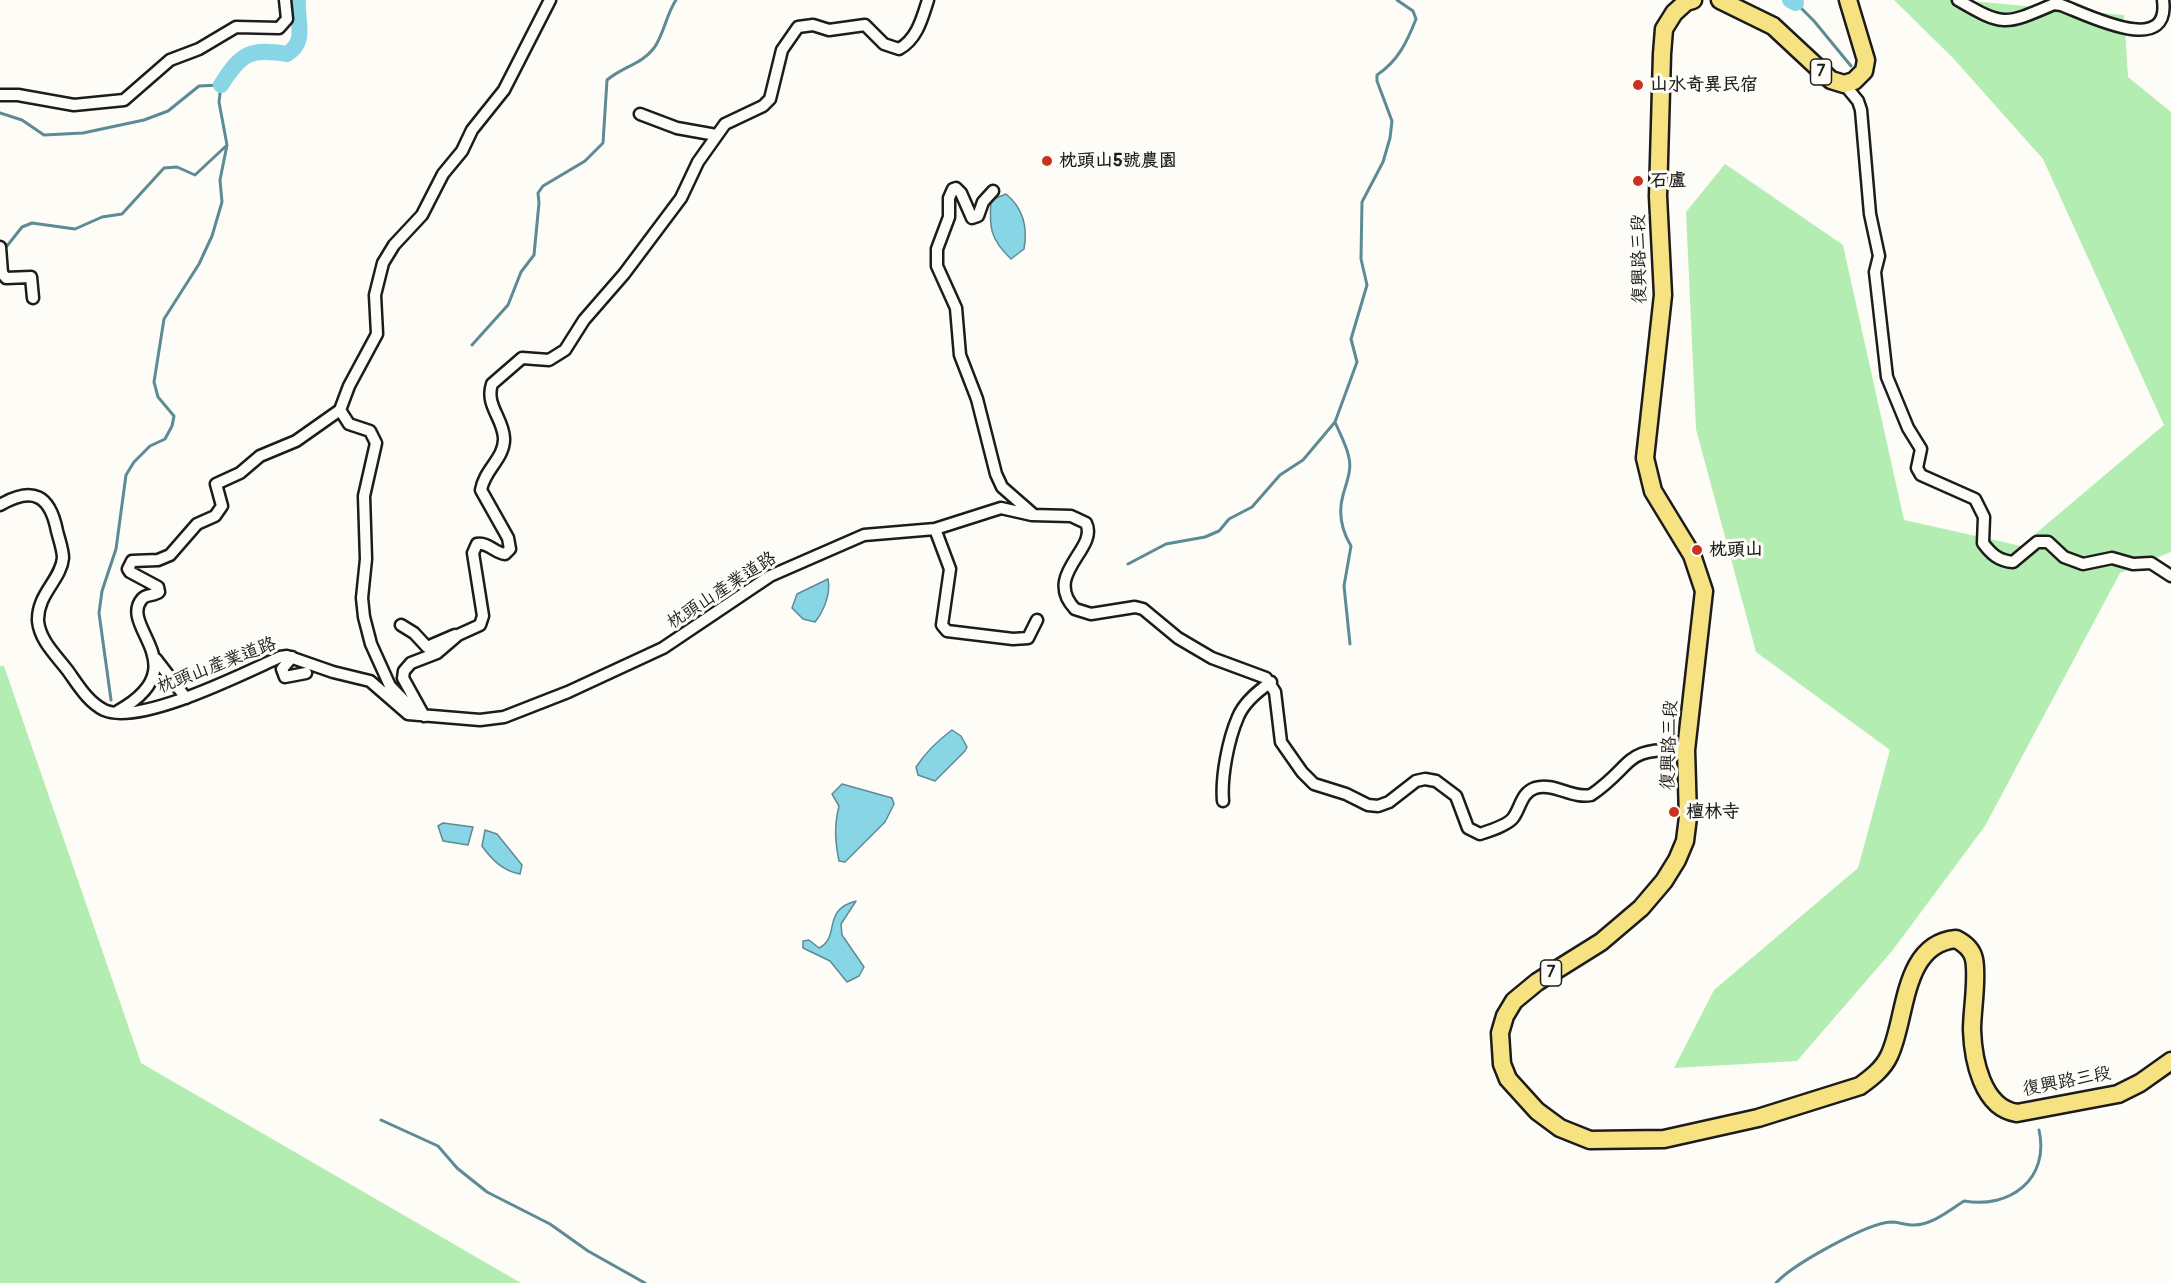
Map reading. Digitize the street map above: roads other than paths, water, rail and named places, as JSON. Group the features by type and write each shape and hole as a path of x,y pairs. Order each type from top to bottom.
{"main road":[{"name":"復興路三段","path":"1694,0 1686,2 1674,13 1664,29 1658,196 1663,295 1645,458 1653,491 1692,555 1704,591 1686,750 1688,817 1685,841 1664,881 1641,908 1610,935 1537,982 1514,1001 1505,1016 1500,1033 1500,1050 1508,1079 1537,1111 1560,1128 1590,1140 1664,1139 1758,1118 1860,1086 1874,1076 1888,1059 1894,1044 1908,983 1914,972 1927,952 1947,939 1956,939 1964,944 1974,959 1972,1033 1979,1070 1994,1103 2005,1111 2017,1113 2118,1094 2140,1083 2171,1061"},
{"name":"7","path":"1720,0 1773,26 1831,81 1844,84 1854,81 1864,71 1866,60 1848,0"}],"street":[{"path":"0,95 18,95 74,105 124,100 170,60 199,49 236,27 279,28 287,19 285,0"},
{"path":"186,698 156,659 138,619 138,607 145,596 159,592 159,587 130,572 128,568 132,561 158,560 170,555 197,524 220,511 222,506 216,484 240,473 260,456 296,441 340,410 349,386 377,334 375,295 383,263 394,245 422,215 443,174 462,151 472,130 504,90 550,0"},
{"path":"400,625 414,633 427,647 480,625 483,616 474,547 481,543 505,554 510,549 508,538 481,490 486,474 503,447 502,429 490,400 492,384 522,358 549,360 565,350 584,320 624,274 681,198 716,135 733,118 767,104 774,91 782,50 798,27 805,24 837,30 865,25 884,44 899,49 910,41 921,24 928,0"},
{"path":"1958,0 1998,22 2009,22 2054,4 2061,4 2125,28 2147,31 2155,28 2161,20 2163,0"},
{"path":"1844,84 1858,101 1860,110 1870,214 1879,256 1875,272 1887,377 1908,428 1921,449 1917,468 1921,475 1975,499 1984,517 1983,543 1995,557 2005,562 2013,562 2037,542 2048,542 2064,557 2083,564 2112,558 2133,564 2151,563 2171,576"},
{"path":"640,114 677,128 716,135"},
{"path":"993,191 983,202 978,216 972,218 961,193 956,188 953,189 949,198 949,217 935,258 940,276 956,308 960,355 977,399 996,474 1002,487 1034,515"},
{"path":"0,247 2,273 6,278 31,277 33,298"},
{"path":"340,410 349,424 370,431 376,443 364,496 366,560 362,598 371,645 390,686 421,716"},
{"path":"0,505 12,498 33,495 40,497 50,508 63,558 40,607 41,634 94,704 107,711 117,712 132,703 147,689 155,670 156,659"},
{"name":"枕頭山產業道路","path":"117,712 140,711 186,698 280,657 292,657 333,672 370,681 401,711 421,716 480,720 504,717 568,692 663,648 770,576 842,543 864,535 935,529 993,509 1009,509 1034,515 1071,516 1086,523 1089,528 1088,536 1065,580 1066,594 1075,609 1091,614 1143,609 1178,638 1212,658 1259,674 1270,682"},
{"path":"935,529 950,568 942,625 947,631 1013,639 1028,638 1037,620"},
{"path":"421,716 403,678 404,671 411,663 437,653 458,635"},
{"path":"292,657 282,669 285,677 306,673"},
{"path":"1223,801 1223,774 1238,716 1254,695 1270,682 1275,692 1278,736 1302,772 1314,784 1346,794 1368,805 1378,806 1389,802 1416,781 1425,779 1436,781 1456,796 1468,828 1480,834 1513,819 1524,796 1535,788 1544,787 1583,797 1591,795 1634,756 1644,751 1656,748 1686,750"}],"water":[{"path":"1006,194 1017,205 1025,226 1024,249 1011,259 995,239 990,218 991,200"},
{"path":"828,579 828,596 818,618 815,622 803,619 792,608 797,594"},
{"path":"952,730 961,736 967,747 965,751 935,781 918,775 916,767 932,747"},
{"path":"842,784 892,798 894,804 885,822 845,862 839,861 836,820 839,806 832,794"},
{"path":"443,823 473,827 468,845 443,841 438,826"},
{"path":"485,830 497,834 522,865 520,874 503,868 482,846"},
{"path":"856,901 841,924 842,935 864,967 859,976 847,982 830,961 803,948 803,941 809,940 819,948 829,937 839,911 845,905"}],"waterway":[{"path":"221,85 235,66 248,55 264,52 287,54 293,49 300,30 298,0"},
{"path":"472,345 508,305 521,272 534,255 538,193 543,186 585,161 603,143 607,80 644,58 654,48 676,0"},
{"path":"1128,564 1166,544 1205,537 1219,531 1229,519 1252,507 1280,475 1303,460 1335,422 1357,362 1351,339 1367,285 1361,259 1362,202 1383,162 1390,138 1392,121 1377,81 1377,75 1391,64 1401,50 1416,19 1413,11 1397,0"},
{"path":"1790,0 1796,3"},
{"path":"1799,0 1796,3 1851,66"},
{"path":"0,113 22,120 44,135 83,133 144,120 168,111 199,86 221,85 219,102 227,145 220,180 222,202 212,236 199,264 164,319 154,382 158,397 174,416 172,426 165,439 150,446 134,462 126,475 116,549 102,591 99,613 111,700"},
{"path":"7,246 22,227 32,223 75,229 102,217 122,214 164,168 177,167 195,175 226,146"},
{"path":"1335,422 1347,449 1350,463 1341,508 1343,528 1351,546 1344,586 1350,644"},
{"path":"381,1120 438,1146 457,1168 487,1192 550,1224 588,1251 645,1283"},
{"path":"1776,1283 1813,1256 1865,1229 1891,1222 1911,1225 1927,1223 1964,1201 1997,1200 2011,1195 2023,1187 2032,1176 2038,1163 2041,1147 2039,1130"}],"place":[{"name":"山水奇異民宿","path":"1638,85"},
{"name":"枕頭山5號農園","path":"1047,161"},
{"name":"石盧","path":"1638,181"},
{"name":"枕頭山","path":"1697,550"},
{"name":"檀林寺","path":"1674,812"}]}
